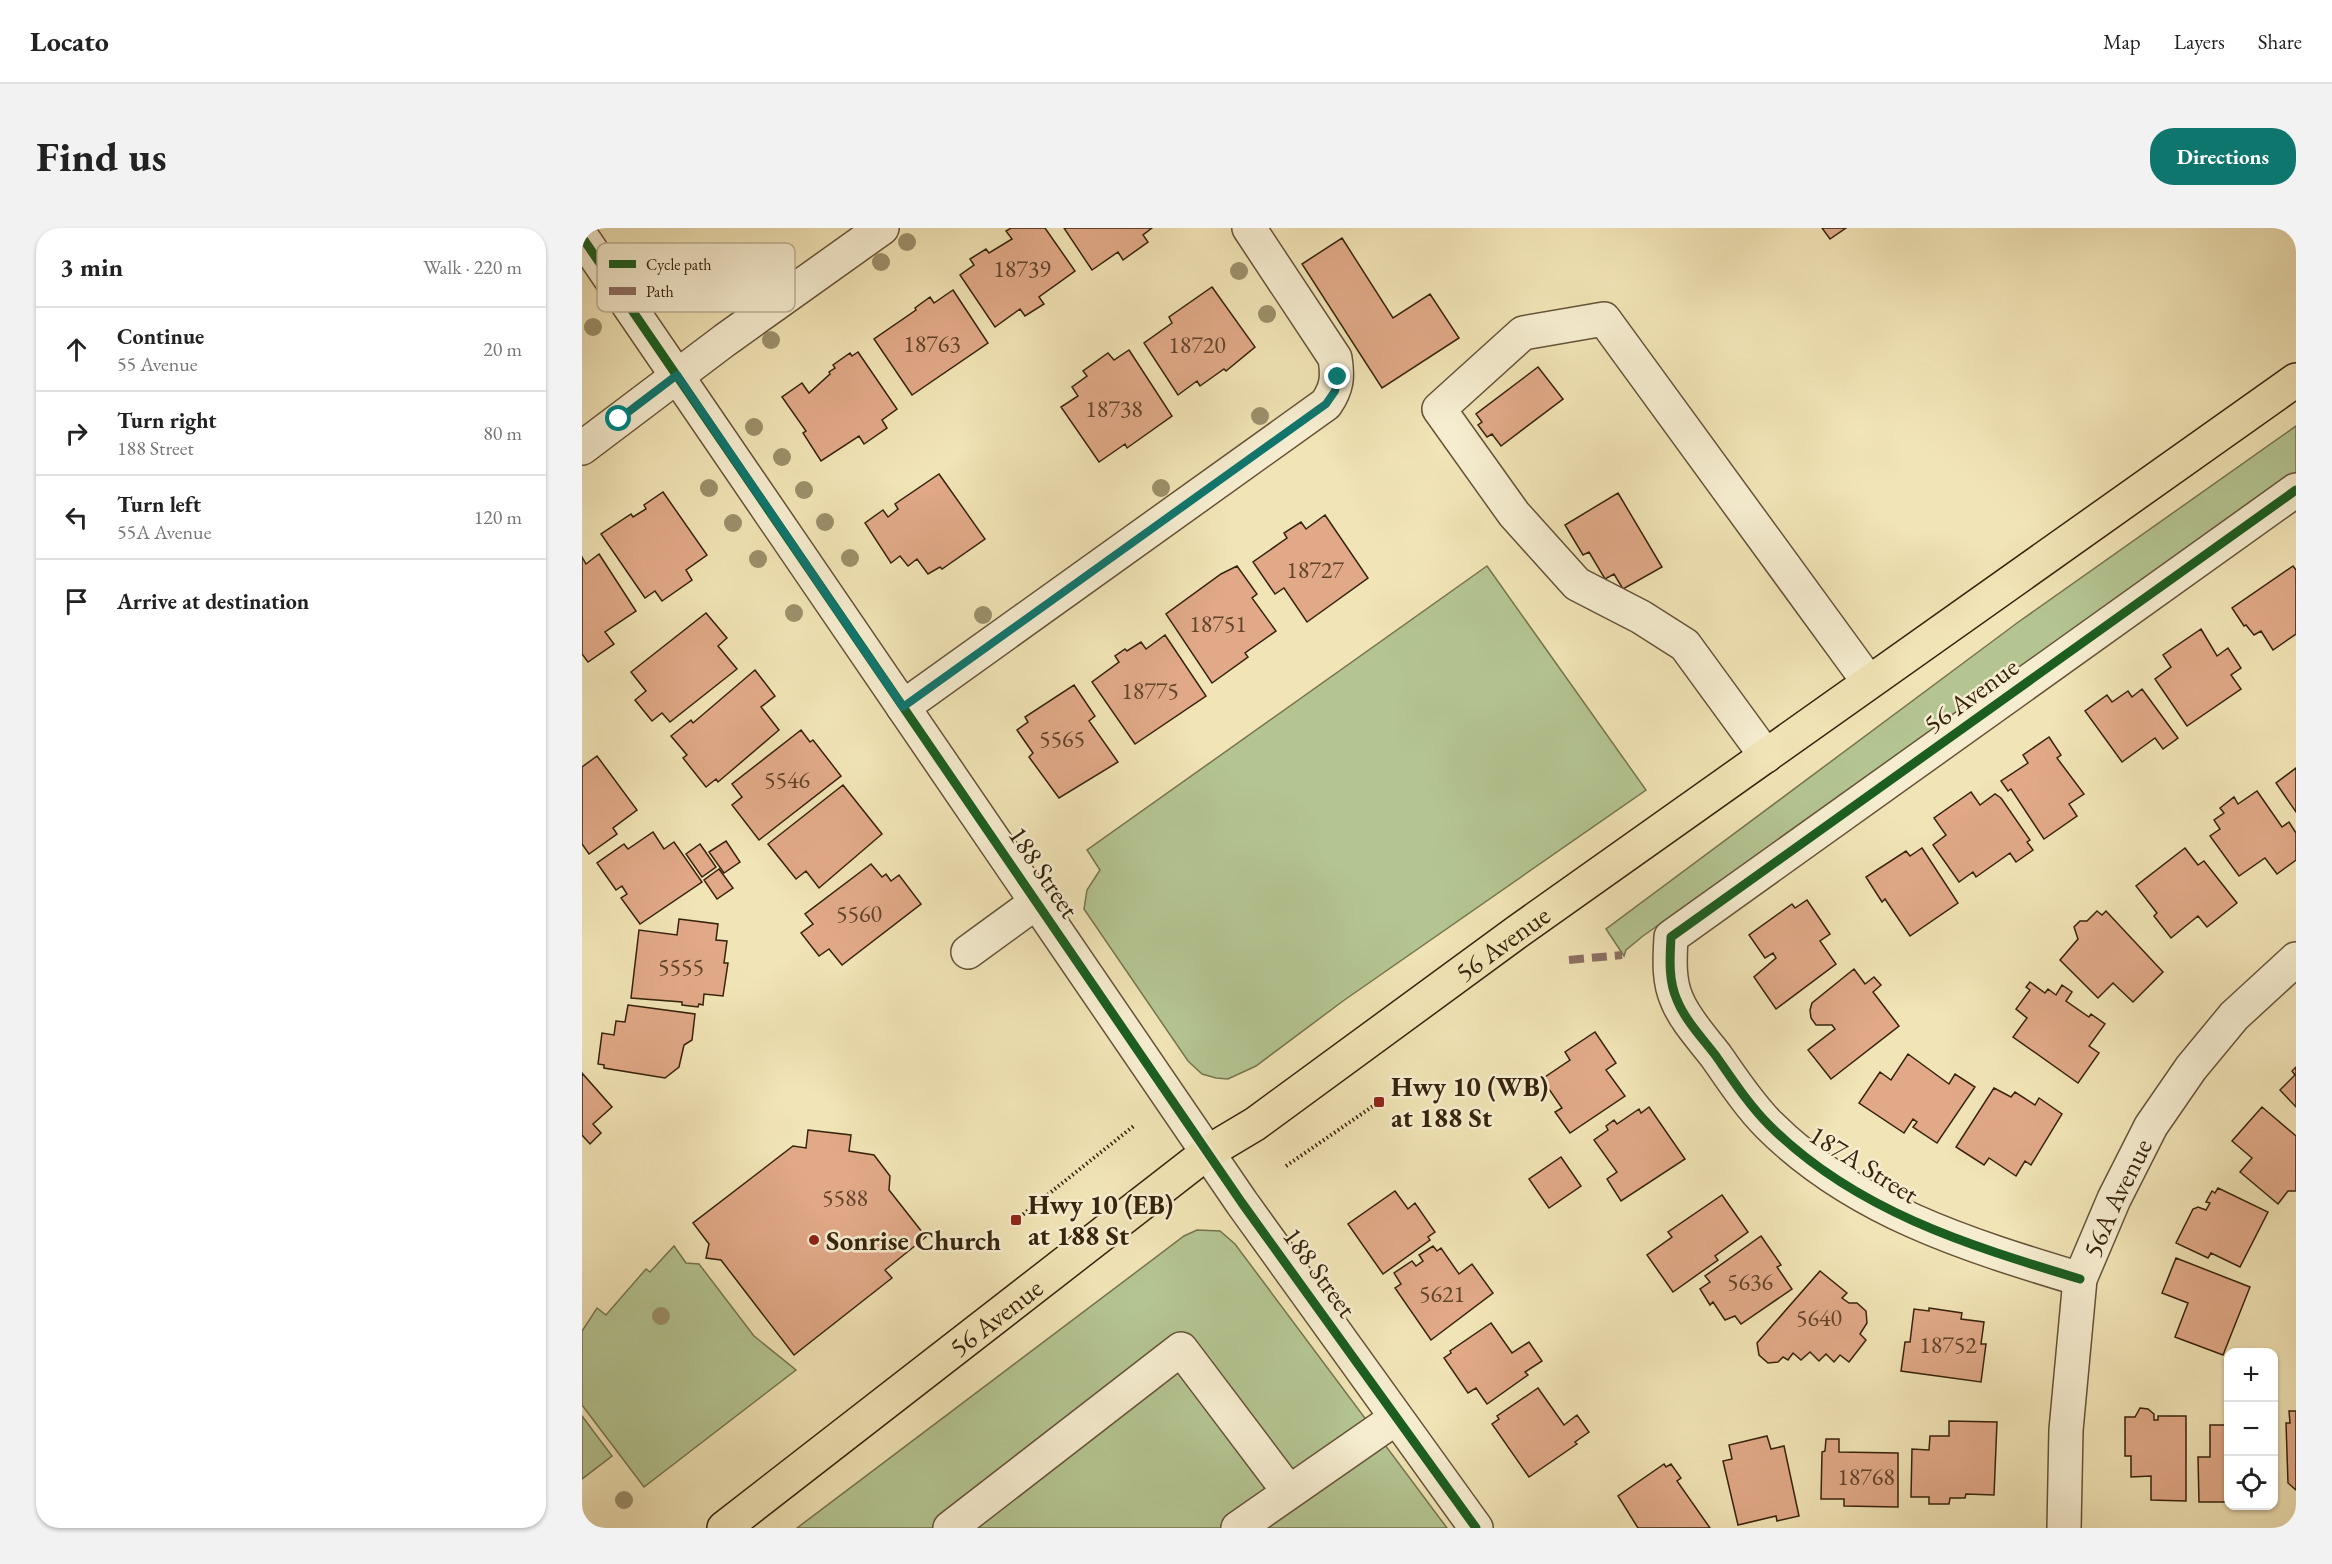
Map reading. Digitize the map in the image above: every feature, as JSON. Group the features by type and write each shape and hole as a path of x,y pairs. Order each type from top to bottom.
{"highway":[{"name":"56 Avenue","path":"724,1528 1208,1152 1255,1124 1516,932 2296,380"}],"street":[{"path":"795,290 882,228"},
{"path":"903,707 1326,404 1335,391 1338,377 1335,358 1249,228"},
{"name":"188 Street","path":"582,237 597,259"},
{"name":"188 Street","path":"634,312 1208,1152 1476,1528"},
{"path":"582,448 677,375 765,312"},
{"path":"1766,756 1685,645 1641,617 1577,584 1514,514 1439,409 1523,333 1604,319 1868,681"},
{"name":"56 Avenue","path":"1671,937 2296,490"},
{"path":"968,952 1038,902"},
{"name":"187A Street","path":"1671,937 1669,967 1677,1000 1767,1124 1796,1150 1827,1174 1899,1216 1966,1244 2080,1279"},
{"name":"56A Avenue","path":"2064,1528 2066,1430 2080,1279 2114,1199 2151,1126 2191,1068 2234,1016 2296,959"},
{"path":"950,1528 1181,1349 1289,1492"},
{"path":"1238,1528 1396,1418"}],"path":[{"path":"1286,1166 1379,1101"},
{"path":"1016,1220 1135,1125"}],"green space":[{"path":"2296,426 2296,472 1643,936 1626,950 1624,956 1606,929 2017,623"},
{"path":"1487,566 1646,790 1343,1001 1256,1066 1228,1079 1202,1074 1188,1061 1084,909 1087,890 1100,870 1087,850"},
{"path":"1197,1230 1220,1231 1235,1244 1447,1528 797,1528 1184,1236"},
{"path":"674,1246 686,1263 699,1264 754,1336 796,1370 644,1487 582,1405 582,1331 597,1308 606,1315 646,1269 650,1272"},
{"path":"582,1416 612,1456 582,1479"}],"building":[{"path":"1011,228 1045,228 1075,271 1039,297 1044,304 1025,316 1020,309 995,327 960,275 974,265 970,259 986,249 989,253 1012,239 1006,231"},
{"path":"1064,228 1152,228 1143,235 1148,242 1123,260 1118,252 1092,270"},
{"path":"1822,228 1846,228 1830,239"},
{"path":"1342,238 1393,318 1430,294 1459,338 1382,388 1302,264"},
{"path":"1212,287 1255,347 1226,371 1224,369 1200,386 1197,381 1178,395 1144,343 1172,323 1169,317"},
{"path":"953,290 988,343 912,395 874,339 916,310 915,308 930,297 934,303"},
{"path":"1129,350 1172,416 1127,448 1125,444 1099,462 1061,407 1078,396 1072,387 1087,376 1083,371 1108,353 1114,360"},
{"path":"858,352 897,409 882,420 887,428 864,444 859,436 821,461 803,433 806,431 782,397 802,383 809,393 830,374 829,372 835,368 833,365 850,353 852,356"},
{"path":"1538,367 1563,399 1501,446 1492,434 1487,437 1478,425 1482,422 1476,414"},
{"path":"939,474 985,539 942,569 940,567 928,574 917,559 908,566 900,556 891,563 865,523 883,510 888,517 898,509 895,504"},
{"path":"663,492 707,555 686,570 692,580 662,601 655,591 645,598 601,534 631,514 633,517 646,509 644,505"},
{"path":"1618,493 1662,567 1623,589 1614,574 1605,579 1589,552 1583,555 1565,525"},
{"path":"1325,515 1368,578 1307,622 1284,588 1275,594 1253,562 1287,538 1284,533 1301,522 1306,529"},
{"path":"599,554 636,611 605,632 614,644 588,662 582,654 582,557 586,564"},
{"path":"1237,566 1257,594 1252,598 1276,631 1245,653 1248,657 1212,683 1166,614 1221,574"},
{"path":"2293,566 2296,570 2296,634 2273,650 2261,631 2254,635 2246,625 2244,626 2232,608"},
{"path":"706,613 727,638 718,646 737,669 670,722 662,713 652,721 635,700 646,691 631,672"},
{"path":"2201,629 2217,656 2228,648 2241,668 2231,675 2241,689 2187,726 2155,679 2171,667 2163,655"},
{"path":"1165,635 1206,696 1135,744 1092,682 1119,662 1115,656 1125,649 1127,651 1141,642 1146,649"},
{"path":"755,670 775,696 761,707 779,730 718,782 716,779 706,787 683,758 687,755 671,736 691,720 693,723"},
{"path":"1074,685 1095,716 1089,721 1118,762 1059,798 1029,757 1033,753 1017,730 1028,722 1025,717"},
{"path":"2142,689 2178,738 2163,749 2155,738 2122,762 2085,711 2107,695 2112,702 2128,691 2132,697"},
{"path":"801,730 810,742 813,740 841,776 759,840 732,805 742,797 732,784"},
{"path":"2049,737 2061,755 2057,758 2084,794 2069,804 2077,816 2044,839 2011,789 2008,791 2001,781 2028,763 2023,755"},
{"path":"597,756 637,810 613,828 617,834 589,854 582,844 582,767"},
{"path":"2296,768 2296,812 2276,783"},
{"path":"843,785 882,834 819,888 806,871 796,879 768,844"},
{"path":"2257,791 2282,827 2289,822 2296,833 2296,860 2277,874 2265,858 2239,876 2210,836 2220,829 2214,820 2224,813 2220,808 2234,797 2238,804"},
{"path":"1971,792 1980,805 1995,794 2001,798 2030,840 2027,842 2033,850 2016,862 2010,853 1976,877 1973,872 1959,882 1933,845 1946,835 1934,818"},
{"path":"653,832 664,849 674,842 702,882 640,924 621,898 627,894 622,886 616,890 597,863 624,844 628,849"},
{"path":"726,841 740,862 724,873 709,852"},
{"path":"700,844 716,867 702,877 686,854"},
{"path":"1922,848 1958,903 1910,936 1885,899 1882,902 1866,877 1906,851 1910,856"},
{"path":"2185,848 2198,865 2204,861 2237,903 2207,927 2198,916 2171,938 2154,916 2157,913 2136,886"},
{"path":"871,864 882,877 886,874 891,881 899,875 921,904 842,965 829,949 819,956 801,933 813,924 805,914"},
{"path":"719,869 733,888 717,899 704,880"},
{"path":"1807,900 1830,934 1820,941 1836,964 1776,1009 1754,977 1776,958 1773,953 1765,958 1749,935 1792,904 1795,908"},
{"path":"2097,911 2102,915 2106,911 2163,972 2133,1002 2113,983 2098,998 2060,960 2078,939 2074,927 2080,921 2087,921"},
{"path":"679,919 718,924 716,940 727,941 724,963 728,963 723,996 704,994 703,1005 699,1004 698,1007 682,1005 682,1002 631,998 639,930 677,935"},
{"path":"1854,969 1865,984 1874,977 1881,985 1873,992 1899,1026 1831,1079 1808,1050 1835,1029 1832,1025 1816,1025 1811,1018 1810,1010 1812,1003"},
{"path":"2030,982 2045,993 2048,989 2056,995 2062,985 2072,992 2066,1001 2089,1017 2091,1014 2105,1024 2089,1046 2099,1053 2078,1083 2013,1037 2027,1018 2016,1009 2030,990 2026,987"},
{"path":"628,1005 695,1014 692,1040 684,1045 679,1067 665,1078 604,1068 604,1065 598,1064 602,1033 614,1035 616,1021 625,1022"},
{"path":"1595,1032 1616,1063 1606,1070 1625,1096 1570,1133 1555,1112 1562,1108 1542,1079 1570,1060 1565,1052"},
{"path":"1908,1054 1949,1084 1955,1074 1975,1087 1937,1143 1913,1127 1917,1122 1913,1119 1904,1133 1859,1103 1880,1072 1891,1080"},
{"path":"2296,1067 2296,1107 2280,1090 2295,1075 2292,1071"},
{"path":"582,1073 612,1107 593,1124 601,1133 590,1144 582,1135"},
{"path":"1994,1088 2011,1097 2015,1092 2035,1105 2039,1098 2062,1114 2031,1165 2025,1161 2016,1176 1989,1158 1984,1165 1956,1147"},
{"path":"1649,1107 1685,1159 1621,1201 1607,1179 1617,1172 1594,1140 1608,1130 1606,1126 1614,1120 1617,1124 1639,1109 1641,1113"},
{"path":"2262,1107 2296,1136 2296,1191 2288,1191 2278,1204 2240,1172 2252,1158 2232,1141"},
{"name":"Sonrise Church","path":"808,1130 851,1135 849,1151 874,1155 890,1176 889,1190 926,1237 885,1270 892,1278 794,1355 721,1260 706,1258 709,1244 693,1223 793,1146 806,1148"},
{"path":"1561,1157 1581,1186 1549,1208 1529,1179"},
{"path":"2218,1188 2268,1212 2240,1267 2211,1253 2208,1258 2176,1243 2193,1209 2198,1207 2206,1210 2210,1203 2206,1202 2212,1191 2215,1193"},
{"path":"1395,1191 1408,1209 1415,1203 1435,1232 1428,1237 1430,1240 1383,1274 1348,1224"},
{"path":"1722,1195 1748,1232 1715,1256 1718,1260 1673,1292 1647,1255 1672,1237 1668,1232"},
{"path":"1761,1236 1781,1265 1777,1267 1792,1289 1741,1324 1735,1316 1725,1320 1713,1302 1710,1305 1700,1289 1710,1282 1705,1276"},
{"path":"1433,1246 1437,1251 1441,1248 1459,1274 1472,1264 1493,1293 1431,1340 1395,1288 1401,1284 1394,1273 1412,1261 1416,1266 1423,1261 1419,1255"},
{"path":"2176,1258 2250,1287 2223,1355 2175,1337 2188,1303 2162,1293"},
{"path":"1820,1271 1847,1293 1842,1298 1849,1303 1857,1303 1866,1311 1867,1323 1860,1334 1866,1340 1849,1362 1840,1355 1834,1362 1826,1354 1819,1361 1810,1352 1801,1360 1793,1353 1788,1360 1783,1357 1778,1362 1768,1363 1759,1355 1757,1343"},
{"path":"1929,1308 1962,1313 1961,1319 1984,1322 1981,1344 1986,1344 1981,1382 1901,1371 1905,1342 1910,1342 1914,1309 1929,1311"},
{"path":"1491,1323 1512,1353 1529,1342 1542,1361 1525,1372 1528,1375 1487,1404 1476,1388 1468,1393 1444,1358 1451,1353 1450,1351"},
{"path":"1538,1388 1564,1425 1577,1415 1589,1432 1575,1442 1577,1444 1529,1477 1492,1424 1499,1419 1497,1416"},
{"path":"2140,1408 2148,1409 2154,1414 2154,1420 2158,1420 2158,1416 2186,1416 2186,1501 2151,1500 2151,1476 2131,1477 2131,1456 2125,1456 2125,1417 2135,1417"},
{"path":"2289,1411 2296,1411 2296,1490 2288,1483 2286,1423 2290,1423"},
{"path":"1949,1421 1997,1422 1994,1495 1966,1494 1965,1498 1950,1498 1949,1504 1929,1504 1929,1497 1911,1497 1912,1449 1929,1450 1930,1436 1949,1436"},
{"path":"2210,1425 2224,1425 2224,1502 2199,1502 2198,1457 2210,1457"},
{"path":"1767,1436 1771,1449 1784,1446 1799,1516 1777,1521 1776,1516 1738,1525 1723,1461 1732,1459 1729,1445"},
{"path":"1826,1439 1839,1439 1839,1452 1898,1453 1898,1507 1844,1506 1844,1499 1821,1499 1822,1452 1825,1451"},
{"path":"1664,1464 1666,1467 1671,1464 1681,1478 1677,1481 1710,1528 1638,1528 1618,1496"}],"marked path":[{"path":"1569,960 1622,955"}],"cycle path":[{"path":"582,237 597,259"},
{"path":"633,312 1242,1203 1476,1528"},
{"path":"2080,1279 1996,1253 1914,1221 1875,1202 1802,1155 1755,1109 1685,1015 1672,985 1671,937 2296,490"}],"place":[{"name":"Hwy 10 (WB) at 188 St","path":"1379,1102"},
{"name":"Hwy 10 (EB) at 188 St","path":"1016,1220"},
{"name":"Sonrise Church","path":"814,1240"}],"route":[{"path":"619,419 677,375 903,707 1326,404 1335,391 1338,377"}]}
